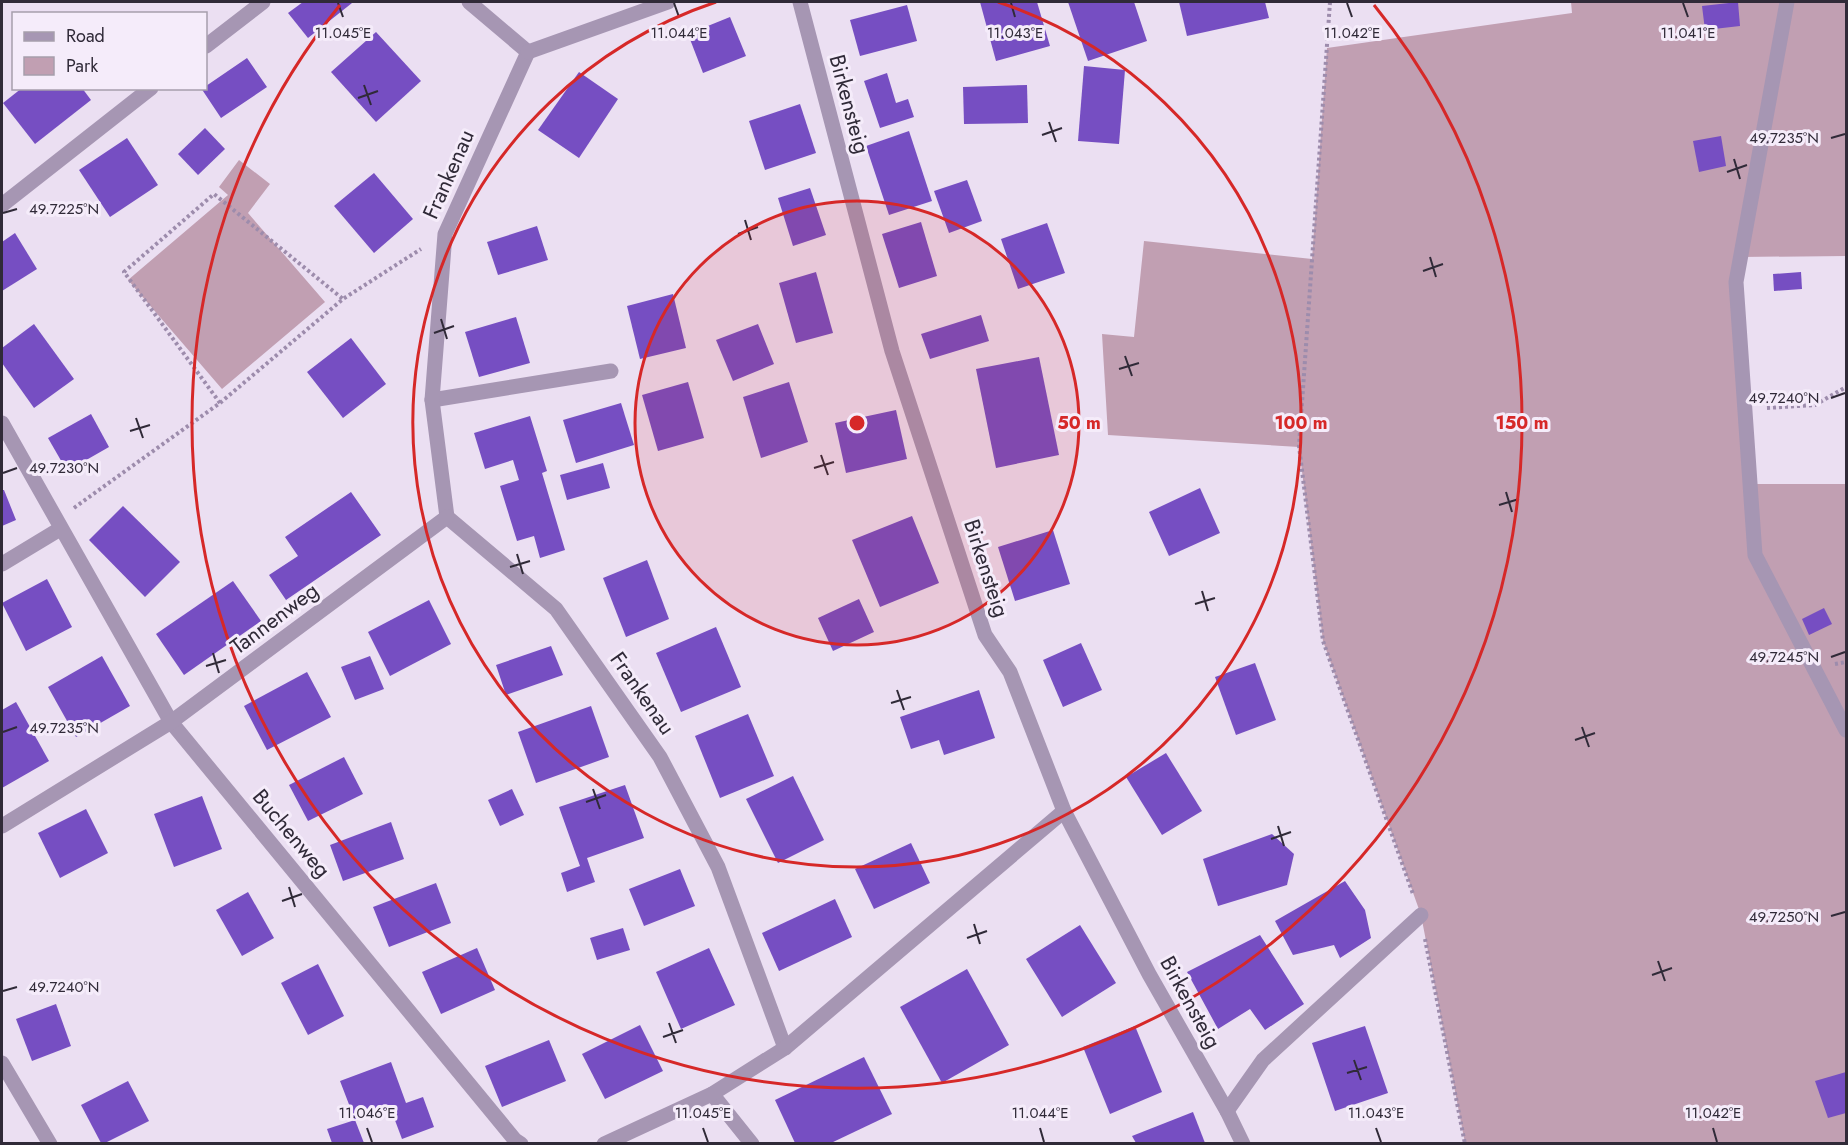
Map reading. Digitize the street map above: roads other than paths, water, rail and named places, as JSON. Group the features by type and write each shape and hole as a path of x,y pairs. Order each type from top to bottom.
{"street":[{"path":"207,45 263,2"},
{"path":"469,2 528,52 668,2"},
{"name":"Birkensteig","path":"800,2 892,351 985,634 1010,672 1064,811 1149,975 1243,1143"},
{"path":"1787,2 1736,282 1755,555 1846,730"},
{"name":"Frankenau","path":"528,52 445,234 432,400 447,517 556,609 660,757 718,867 784,1048"},
{"path":"2,205 148,90"},
{"path":"432,400 611,371"},
{"name":"Buchenweg","path":"2,423 171,722 507,1131 521,1143"},
{"name":"Tannenweg","path":"2,826 171,722 447,517"},
{"path":"2,564 60,529"},
{"path":"604,1143 712,1094 784,1048 1064,811"},
{"path":"1227,1111 1263,1060 1421,915"},
{"path":"2,1063 50,1143"},
{"path":"712,1094 752,1143"}]}
